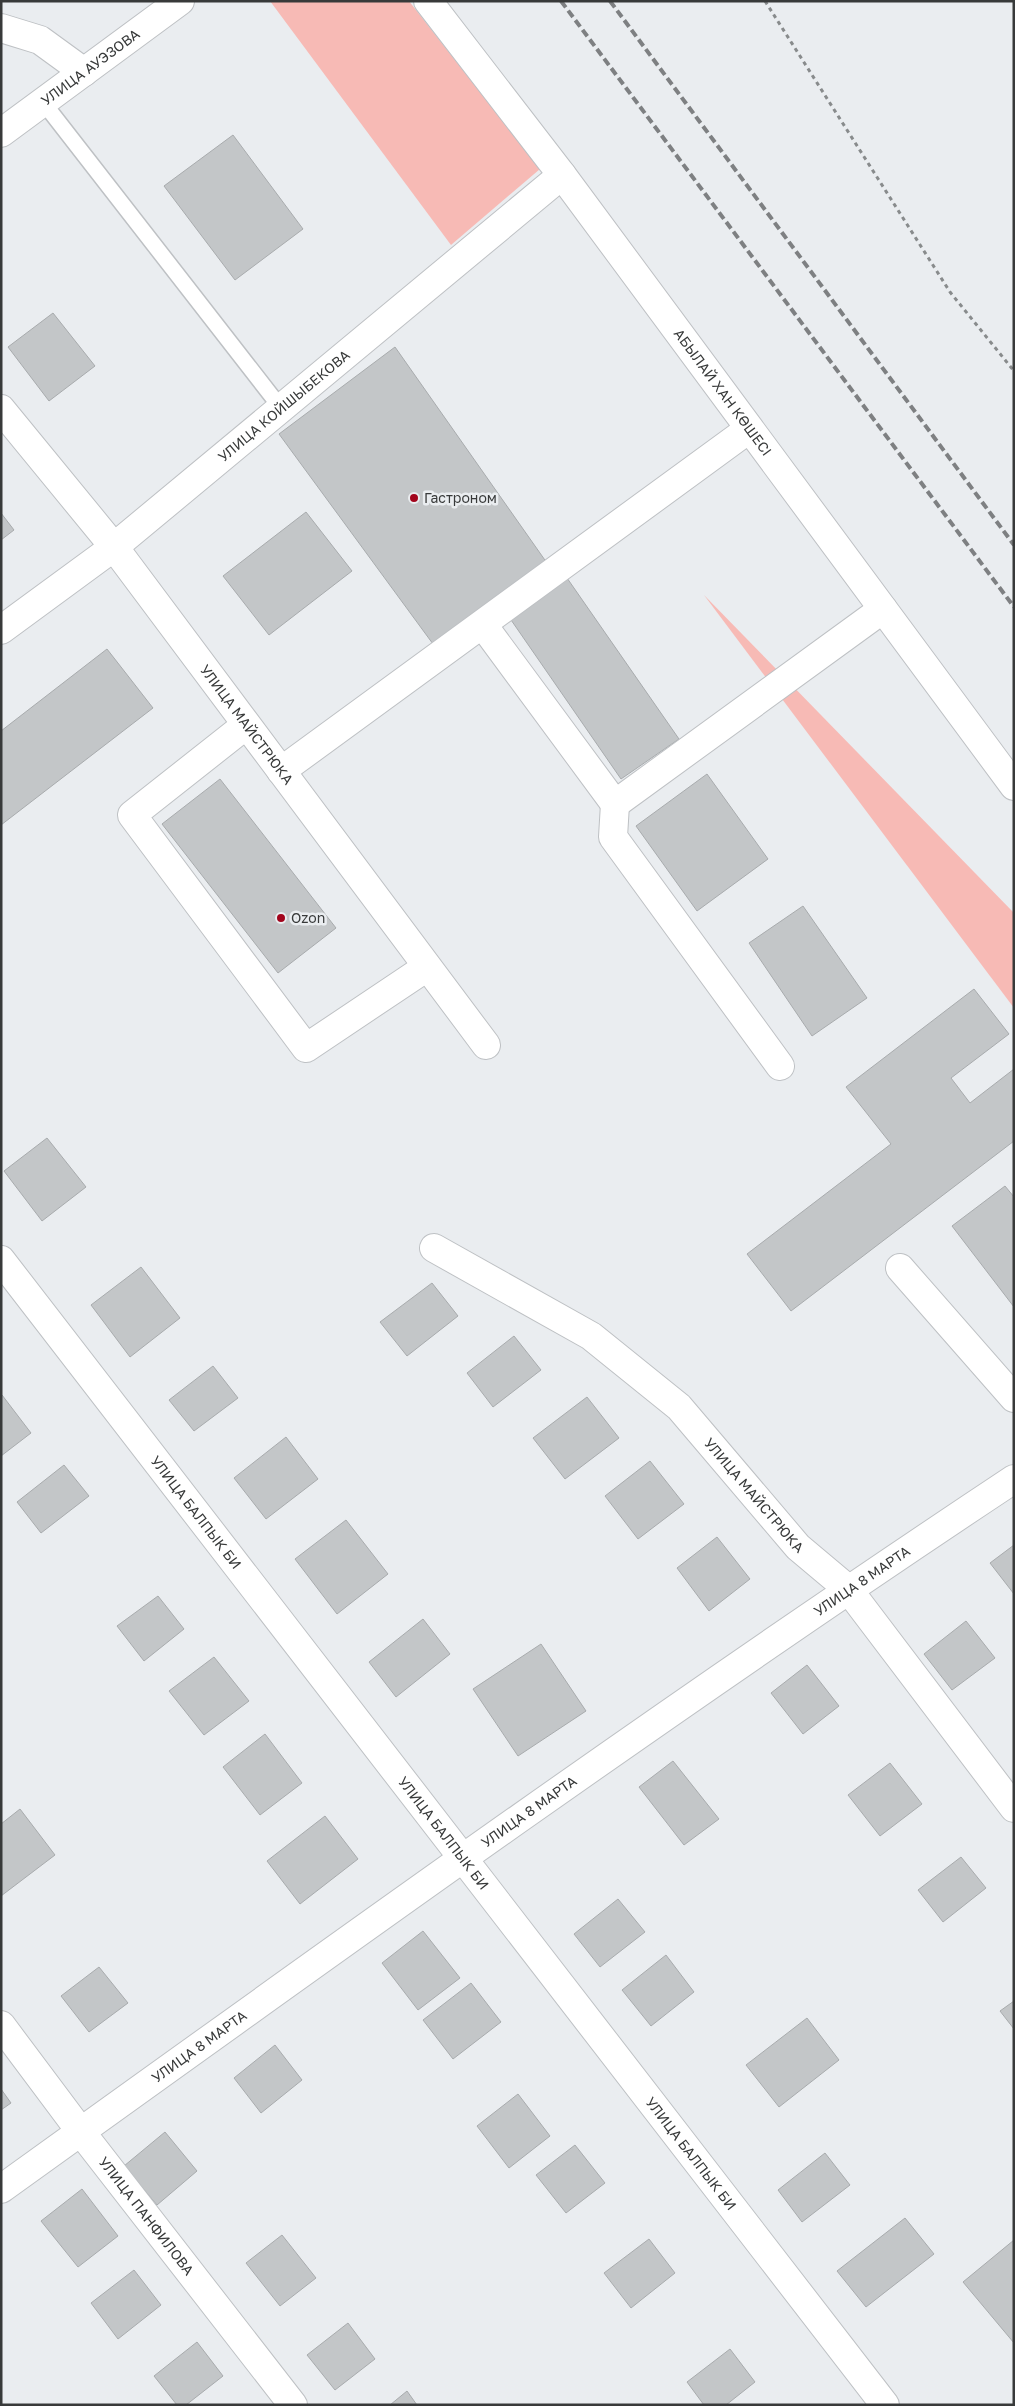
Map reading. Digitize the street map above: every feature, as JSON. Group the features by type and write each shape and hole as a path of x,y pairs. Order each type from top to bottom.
{"street":[{"name":"УЛИЦА АУЭЗОВА","path":"1,133 180,1"},
{"name":"АБЫЛАЙ ХАН КӨШЕСІ","path":"428,1 562,175 1014,786"},
{"path":"1,28 40,40 84,72"},
{"name":"УЛИЦА КОЙШЫБЕКОВА","path":"1,630 114,547 562,175"},
{"name":"УЛИЦА МАЙСТРЮКА","path":"1,409 114,547 486,1045"},
{"path":"281,771 749,429"},
{"path":"615,804 883,610"},
{"path":"483,625 615,804 613,837 780,1066"},
{"path":"246,725 132,815 306,1048 428,967"},
{"name":"УЛИЦА МАЙСТРЮКА","path":"434,1248 591,1336 679,1407 798,1547 848,1589 1014,1808"},
{"name":"УЛИЦА БАЛПЫК БИ","path":"1,1260 885,2405"},
{"path":"900,1268 1014,1398"},
{"name":"УЛИЦА 8 МАРТА","path":"1,2189 462,1858 848,1589 1014,1479"},
{"name":"УЛИЦА ПАНФИЛОВА","path":"1,2025 81,2132 293,2405"}],"lane":[{"path":"43,102 281,408"}],"path":[{"path":"765,1 950,292 1014,371"}],"shaded area":[{"path":"270,1 409,1 540,169 451,245"},
{"path":"704,595 1014,913 1014,1008"}],"building":[{"path":"233,135 303,229 235,280 164,186"},
{"path":"53,313 95,366 49,401 8,347"},
{"name":"Гастроном","path":"395,347 547,563 433,644 279,434"},
{"path":"306,512 352,571 269,635 223,576"},
{"path":"1,513 14,530 1,540"},
{"path":"567,578 679,739 621,779 509,617"},
{"path":"107,649 153,708 1,825 1,731"},
{"path":"707,774 768,859 697,911 636,826"},
{"path":"220,779 336,928 278,973 162,824"},
{"path":"803,906 867,998 812,1036 749,943"},
{"path":"974,989 1009,1034 951,1078 970,1103 1014,1069 1014,1141 791,1311 747,1254 891,1144 846,1087"},
{"path":"47,1138 86,1187 42,1221 4,1171"},
{"path":"1005,1186 1014,1197 1014,1307 952,1226"},
{"path":"141,1267 180,1318 130,1357 91,1305"},
{"path":"432,1283 458,1316 407,1356 380,1322"},
{"path":"514,1336 541,1370 493,1407 467,1373"},
{"path":"213,1366 238,1398 194,1431 169,1400"},
{"path":"1,1396 31,1433 1,1456"},
{"path":"587,1397 619,1438 565,1479 533,1438"},
{"path":"286,1437 318,1479 266,1519 234,1478"},
{"path":"650,1461 684,1504 638,1539 605,1496"},
{"path":"64,1465 89,1496 41,1533 17,1502"},
{"path":"346,1520 388,1574 337,1614 295,1559"},
{"path":"717,1537 750,1579 709,1611 677,1568"},
{"path":"1014,1545 1014,1594 990,1563"},
{"path":"158,1596 184,1629 144,1661 117,1626"},
{"path":"423,1619 450,1654 396,1697 369,1662"},
{"path":"966,1621 995,1658 952,1690 924,1654"},
{"path":"541,1644 586,1711 518,1756 473,1689"},
{"path":"214,1657 249,1701 204,1735 169,1691"},
{"path":"807,1665 839,1706 803,1734 771,1693"},
{"path":"265,1734 302,1783 260,1815 223,1767"},
{"path":"673,1761 719,1819 684,1845 639,1787"},
{"path":"890,1763 922,1804 880,1836 848,1795"},
{"path":"20,1809 55,1855 1,1896 1,1824"},
{"path":"325,1816 358,1859 300,1904 267,1861"},
{"path":"961,1857 986,1888 943,1922 918,1890"},
{"path":"618,1899 645,1932 600,1967 574,1934"},
{"path":"423,1931 460,1978 418,2010 382,1963"},
{"path":"666,1955 694,1992 651,2026 622,1990"},
{"path":"99,1967 128,2003 89,2032 61,1996"},
{"path":"471,1983 501,2022 453,2059 423,2020"},
{"path":"1014,2001 1014,2029 1000,2011"},
{"path":"807,2018 839,2060 779,2107 746,2065"},
{"path":"275,2045 302,2080 261,2113 234,2078"},
{"path":"1,2089 11,2103 1,2110"},
{"path":"518,2094 550,2136 509,2168 477,2126"},
{"path":"165,2132 197,2171 157,2205 124,2166"},
{"path":"575,2145 605,2183 566,2213 536,2175"},
{"path":"825,2153 850,2185 802,2222 778,2190"},
{"path":"82,2189 118,2236 78,2267 41,2221"},
{"path":"905,2218 934,2254 866,2307 837,2271"},
{"path":"282,2235 316,2278 280,2306 246,2263"},
{"path":"649,2239 675,2273 631,2308 604,2273"},
{"path":"1014,2240 1014,2343 963,2282"},
{"path":"134,2270 161,2305 118,2339 91,2303"},
{"path":"348,2323 375,2359 335,2390 307,2355"},
{"path":"197,2342 223,2376 186,2405 177,2405 154,2376"},
{"path":"730,2349 755,2382 726,2405 704,2405 687,2382"},
{"path":"407,2391 417,2405 390,2405"}],"railway":[{"path":"561,1 1014,607"},
{"path":"610,1 1014,545"}],"place":[{"name":"Гастроном","path":"414,498"},
{"name":"Ozon","path":"281,918"}]}
